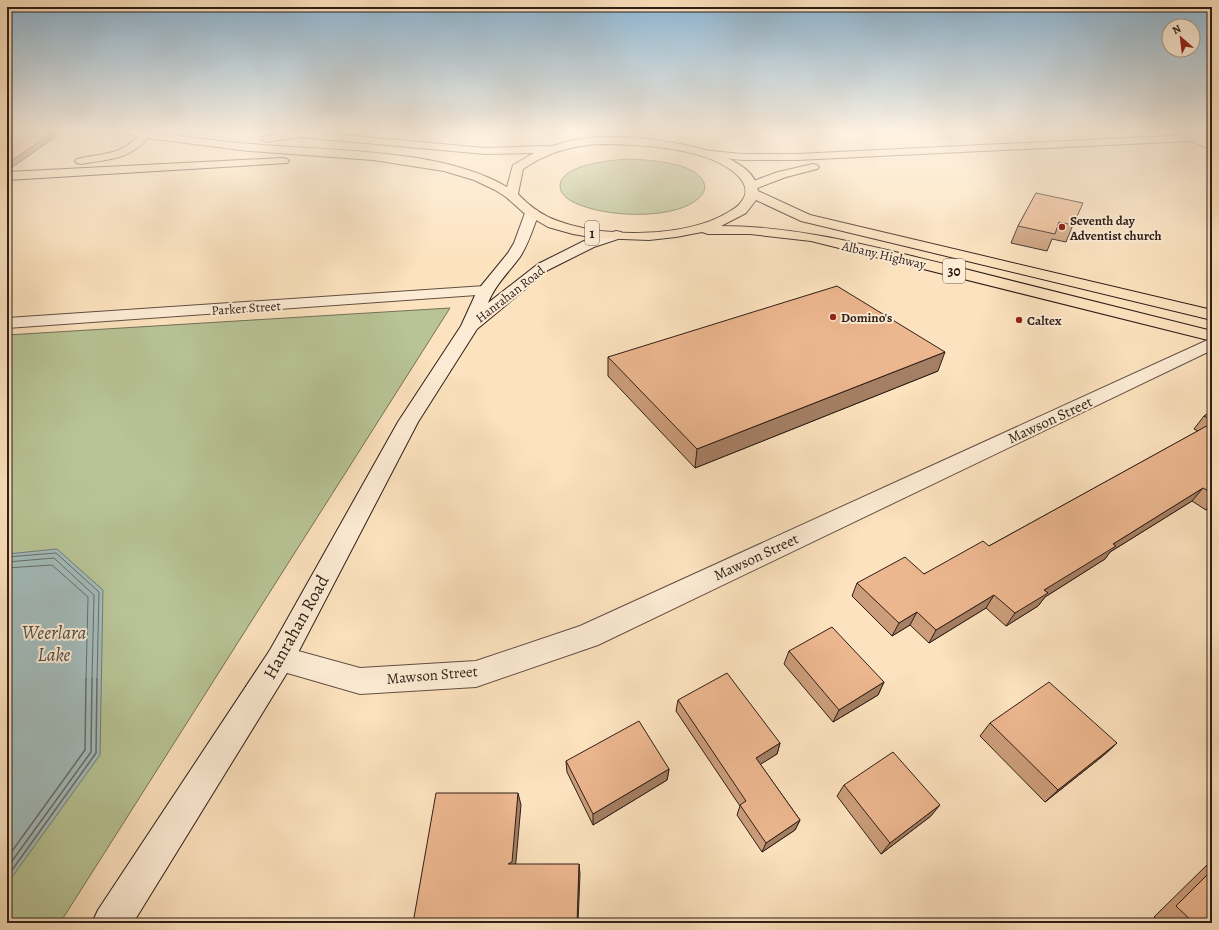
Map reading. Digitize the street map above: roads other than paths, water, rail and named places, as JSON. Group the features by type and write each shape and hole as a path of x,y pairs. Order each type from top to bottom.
{"main road":[{"name":"1","path":"7,176 19,175"},
{"name":"1","path":"470,175 499,187 512,195 520,204 532,213 554,224 574,230 616,235 656,236 693,230 716,223 735,214 747,204 752,190"},
{"path":"512,195 516,175"},
{"path":"744,175 749,180 752,190 770,178 777,175"},
{"name":"Albany Highway","path":"752,190 806,218 1212,315"},
{"name":"Albany Highway","path":"693,230 750,230 811,237 1212,336"}],"street":[{"name":"Hanrahan Road","path":"111,923 280,659 408,422 470,326 485,292 514,255 521,243 532,213"},
{"name":"Hanrahan Road","path":"470,326 543,267 589,244 616,235"},
{"name":"Parker Street","path":"7,323 485,292"},
{"name":"Mawson Street","path":"280,659 360,681 476,674 588,636 1212,344"}],"water":[{"name":"Weerlara Lake","path":"57,549 103,590 100,755 7,884 7,554"}],"place":[{"name":"Seventh day Adventist church","path":"1062,227"},
{"name":"Domino's","path":"833,317"},
{"name":"Caltex","path":"1019,320"}]}
